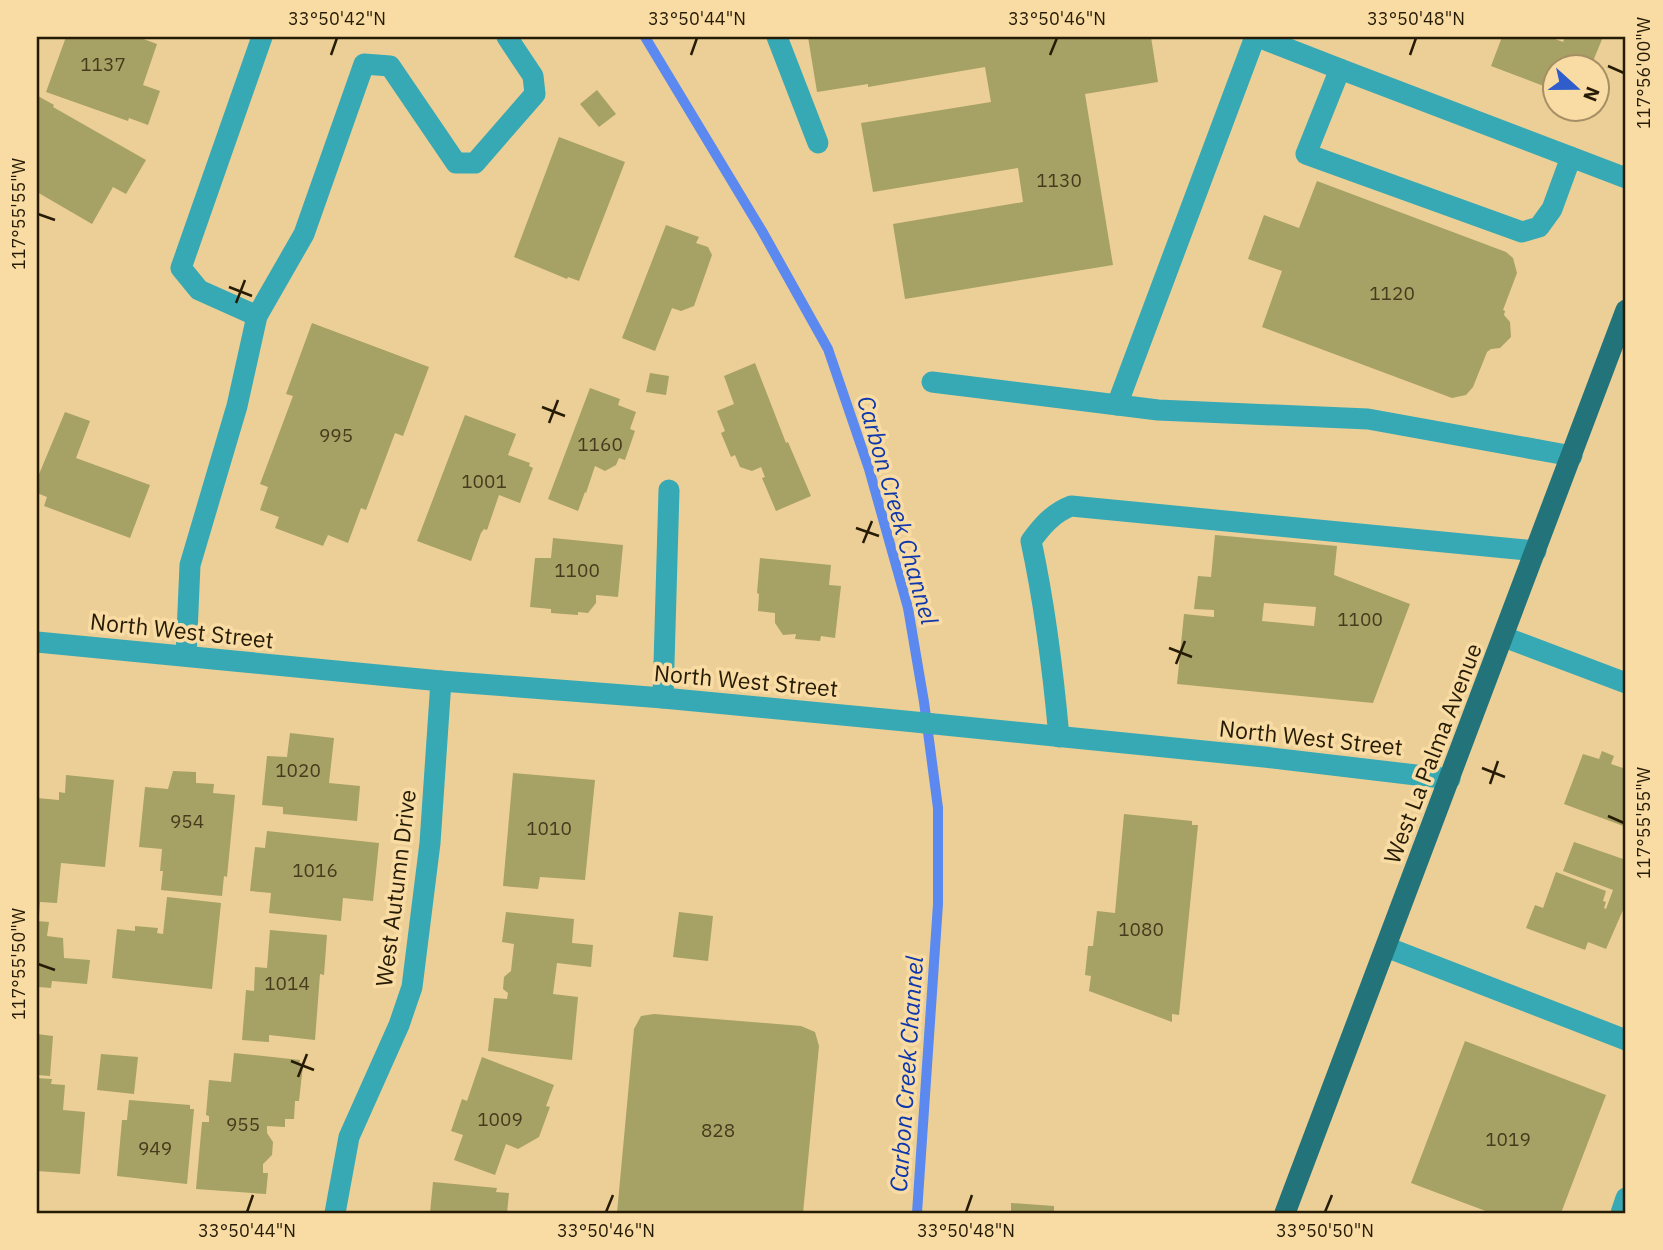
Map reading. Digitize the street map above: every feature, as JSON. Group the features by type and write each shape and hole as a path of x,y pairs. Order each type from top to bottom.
{"main road":[{"name":"West La Palma Avenue","path":"1285,1213 1572,456 1621,343 1626,310"}],"street":[{"path":"257,316 199,290 181,268 262,37"},
{"path":"186,656 190,565 237,406 257,316 304,234 364,64 390,66 456,163 475,163 535,94 533,76 507,37"},
{"path":"777,37 818,142"},
{"path":"1117,405 1256,37 1626,178"},
{"path":"1340,69 1306,154 1522,232 1539,228 1552,209 1571,157"},
{"path":"932,382 1158,410 1368,419 1572,456"},
{"path":"663,698 669,490"},
{"path":"1059,737 1043,599 1031,541 1060,510 1071,506 1536,551"},
{"path":"1504,637 1626,682"},
{"name":"North West Street","path":"37,642 441,681 663,698 905,721 1264,757 1450,779"},
{"name":"West Autumn Drive","path":"335,1213 349,1137 399,1025 412,987 430,843 441,681"},
{"path":"1386,947 1626,1040"},
{"path":"1621,1213 1626,1198"}],"building":[{"path":"66,37 138,37 157,44 143,85 160,91 148,125 129,118 128,121 46,92"},
{"path":"808,37 1151,37 1158,82 1085,94 1113,265 905,299 893,224 1023,202 1018,168 873,192 861,123 991,102 985,67 868,87 868,84 817,92"},
{"path":"1502,37 1550,37 1563,42 1565,37 1603,37 1597,52 1540,52 1540,85 1491,66"},
{"path":"597,90 616,114 599,127 580,104"},
{"path":"38,96 146,160 126,194 113,187 92,224 37,192"},
{"path":"559,137 625,162 579,281 568,277 567,279 514,257"},
{"path":"1317,181 1506,252 1513,258 1517,273 1503,310 1510,322 1511,337 1500,348 1487,352 1473,387 1466,395 1452,398 1262,327 1282,271 1248,259 1264,215 1299,228"},
{"path":"666,225 699,237 696,243 708,247 712,255 694,306 681,311 672,308 655,351 622,338"},
{"path":"312,323 429,367 403,436 395,433 366,510 361,508 348,543 328,535 323,546 275,528 279,517 260,510 268,487 260,484 293,396 286,394"},
{"path":"755,363 786,443 788,442 811,496 776,511 762,478 765,477 761,467 752,471 740,467 735,455 731,457 721,433 725,431 717,411 734,404 724,376"},
{"path":"650,373 669,376 666,395 646,392"},
{"path":"590,388 620,399 618,405 636,412 630,429 635,431 625,460 619,458 616,465 605,471 595,466 578,511 548,499"},
{"path":"65,412 90,421 76,458 150,485 130,538 44,506 47,497 37,493 37,479"},
{"path":"465,415 516,434 508,455 530,463 529,466 533,468 520,503 499,495 487,530 484,529 481,533 471,561 417,541"},
{"path":"1215,535 1337,546 1334,575 1410,604 1373,703 1177,684 1184,614 1214,617 1214,610 1194,609 1198,576 1211,577","holes":["1264,603 1316,607 1314,626 1262,621"]},
{"path":"553,538 623,545 618,597 596,595 596,603 588,613 578,612 578,615 551,613 551,609 530,607 535,558 551,558"},
{"path":"760,558 831,565 829,585 841,586 835,638 821,636 820,641 795,639 796,634 783,635 775,623 775,613 758,611"},
{"path":"290,733 334,738 329,783 360,786 357,821 283,814 283,807 262,805 267,756 287,757"},
{"path":"1602,751 1614,756 1611,764 1626,769 1626,827 1564,804 1583,754 1599,759"},
{"path":"173,771 196,772 196,783 214,784 213,793 235,795 227,877 224,876 222,896 161,890 162,849 139,847 145,787 168,789"},
{"path":"513,773 595,780 585,880 540,877 538,889 503,886"},
{"path":"66,775 114,780 105,867 61,863 57,903 40,902 37,915 37,798 59,800 59,792 65,793"},
{"path":"1124,814 1192,821 1192,825 1198,825 1179,1015 1172,1014 1172,1022 1089,991 1091,976 1085,975 1088,946 1093,946 1097,911 1115,913"},
{"path":"267,831 379,843 373,901 343,898 341,921 269,913 271,893 250,891 255,847 265,848"},
{"path":"1574,842 1626,860 1626,911 1623,910 1606,949 1588,942 1585,950 1526,928 1535,905 1543,908 1556,872 1606,891 1603,901 1606,902 1606,909 1613,890 1563,871"},
{"path":"167,897 221,903 212,989 112,978 117,929 135,931 135,926 158,928 157,933 163,934"},
{"path":"506,912 574,919 572,943 593,945 591,967 557,963 553,994 578,997 572,1060 488,1051 494,998 507,999 508,993 503,989 504,977 511,971 514,944 502,942"},
{"path":"679,912 713,916 708,961 673,957"},
{"path":"37,921 49,922 47,936 63,938 64,958 90,960 87,984 52,981 51,988 38,987"},
{"path":"270,930 327,935 324,975 320,974 315,1040 269,1035 269,1042 242,1040 246,990 254,991 255,967 267,968"},
{"path":"654,1014 801,1026 815,1032 819,1046 803,1213 617,1213 634,1029 641,1016"},
{"path":"37,1034 53,1036 50,1076 37,1075"},
{"path":"1465,1041 1606,1095 1561,1213 1491,1213 1411,1183"},
{"path":"234,1053 300,1060 299,1065 303,1065 294,1119 285,1119 285,1127 267,1126 267,1133 273,1142 272,1155 263,1164 263,1173 268,1173 266,1194 196,1189 202,1122 209,1122 209,1116 206,1115 209,1080 231,1082"},
{"path":"101,1054 138,1057 134,1094 97,1090"},
{"path":"482,1057 554,1085 546,1106 550,1107 539,1137 518,1149 506,1144 495,1175 454,1160 463,1135 451,1131 462,1099 467,1101"},
{"path":"37,1078 52,1079 51,1084 65,1085 63,1110 85,1112 80,1174 37,1171"},
{"path":"129,1100 190,1105 190,1109 194,1109 187,1184 117,1176 122,1120 127,1120"},
{"path":"433,1182 497,1188 496,1192 509,1193 507,1213 430,1213"},
{"path":"1011,1203 1054,1206 1054,1213 1011,1213"}],"waterway":[{"name":"Carbon Creek Channel","path":"645,37 762,231 828,349 869,469 908,608 938,808 938,904 917,1213"}]}
